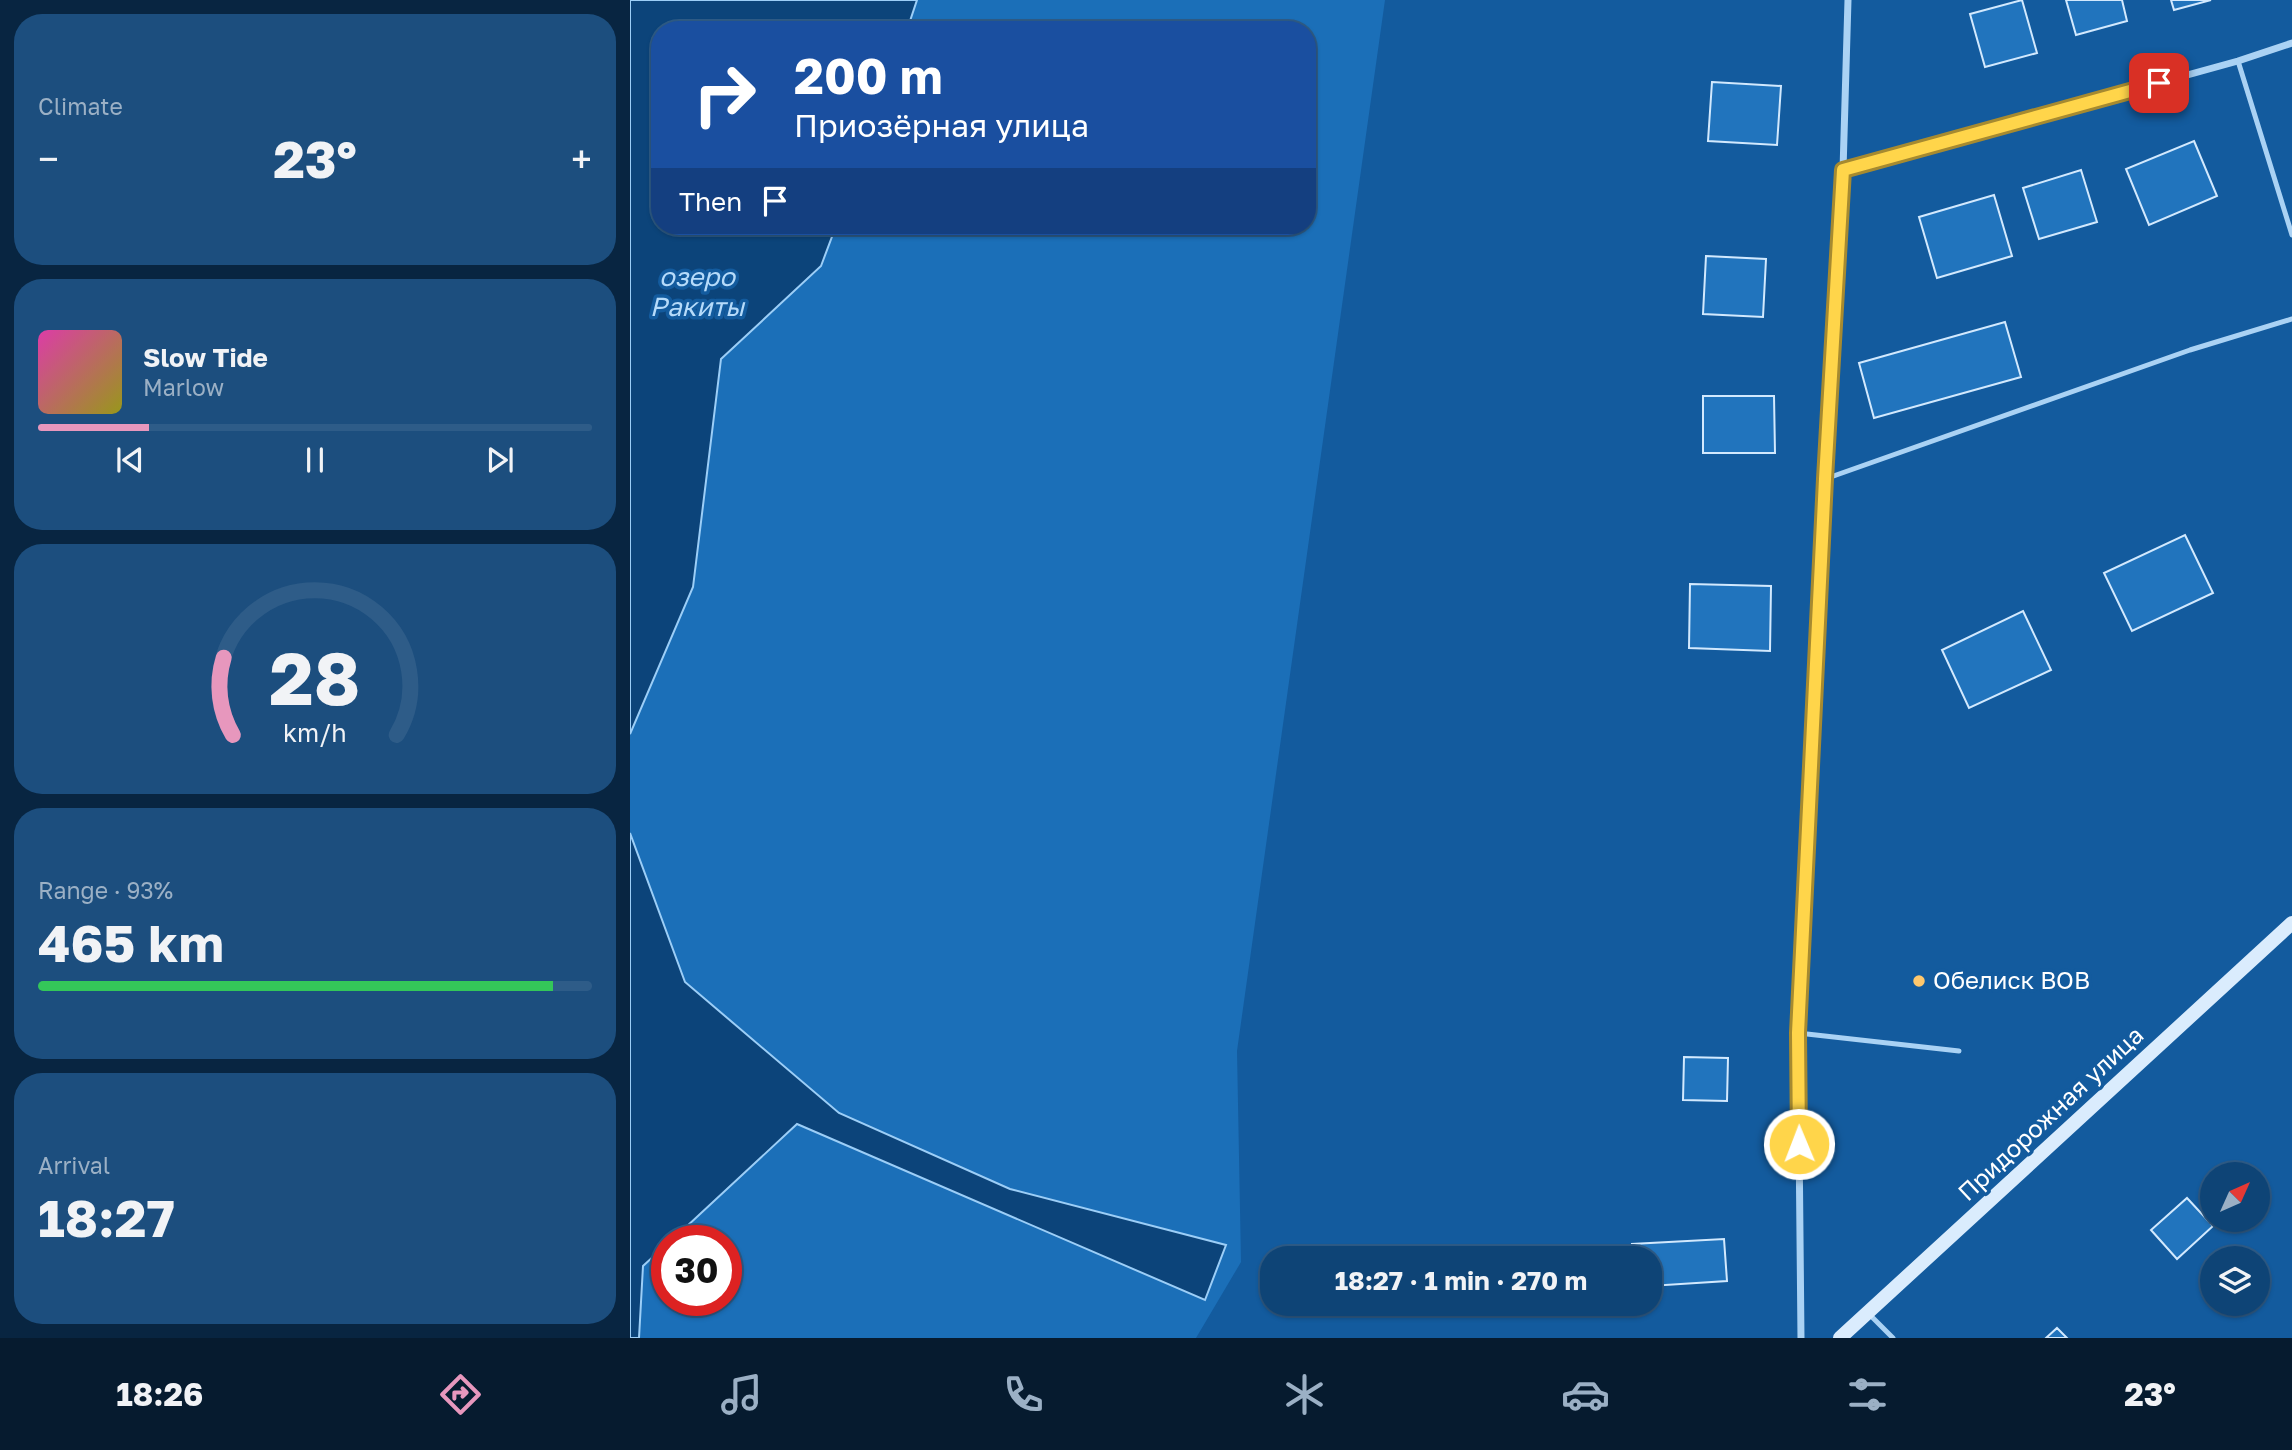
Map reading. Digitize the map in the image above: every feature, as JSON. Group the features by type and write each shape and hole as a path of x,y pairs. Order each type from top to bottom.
{"street":[{"path":"1801,1338 1798,1033 1843,170 1848,0"},
{"path":"1843,170 2238,61 2292,43"},
{"name":"Придорожная улица","path":"1840,1338 2292,923"}],"lane":[{"path":"2238,61 2292,235"},
{"path":"1825,479 2190,350 2292,319"},
{"path":"1798,1033 1959,1051"},
{"path":"1869,1314 1893,1338"}],"shaded area":[{"path":"917,0 1385,0 1237,1051 1241,1262 1196,1338 639,1338 643,1267 651,1259 651,1316 742,1316 742,1225 688,1225 797,1124 1205,1300 1226,1245 1010,1189 839,1113 685,982 630,833 630,734 693,587 721,359 821,266 833,235 1316,235 1316,21 910,21"}],"water":[{"name":"озеро Ракиты","path":"630,0 917,0 910,21 651,21 651,235 833,235 821,266 721,359 693,587 630,734"},
{"path":"630,833 685,982 839,1113 1010,1189 1226,1245 1205,1300 797,1124 688,1225 651,1225 651,1259 643,1266 639,1338 630,1338"}],"building":[{"path":"2022,0 2037,53 1985,67 1970,14"},
{"path":"2066,0 2122,0 2127,21 2076,35"},
{"path":"2171,0 2211,0 2174,10"},
{"path":"1712,82 1781,86 1777,145 1708,141"},
{"path":"2194,141 2217,196 2149,225 2126,169"},
{"path":"2081,170 2097,222 2039,239 2023,188"},
{"path":"1994,195 2012,256 1937,278 1919,217"},
{"path":"1706,256 1766,259 1763,317 1703,314"},
{"path":"2005,322 2021,377 1874,418 1859,363"},
{"path":"1703,396 1774,396 1775,453 1703,453"},
{"path":"2185,535 2213,593 2132,631 2104,573"},
{"path":"1690,584 1771,586 1770,651 1689,648"},
{"path":"2023,611 2051,670 1969,708 1942,650"},
{"path":"1684,1057 1728,1058 1727,1101 1683,1100"},
{"path":"2187,1198 2200,1212 2200,1232 2206,1232 2177,1259 2151,1230"},
{"path":"1724,1239 1727,1281 1662,1285 1662,1246 1632,1244"},
{"path":"2057,1328 2067,1338 2046,1338"}],"place":[{"name":"Обелиск ВОВ","path":"1919,981"}],"route":[{"path":"1799,1144 1798,1033 1843,170 2159,83"}]}
